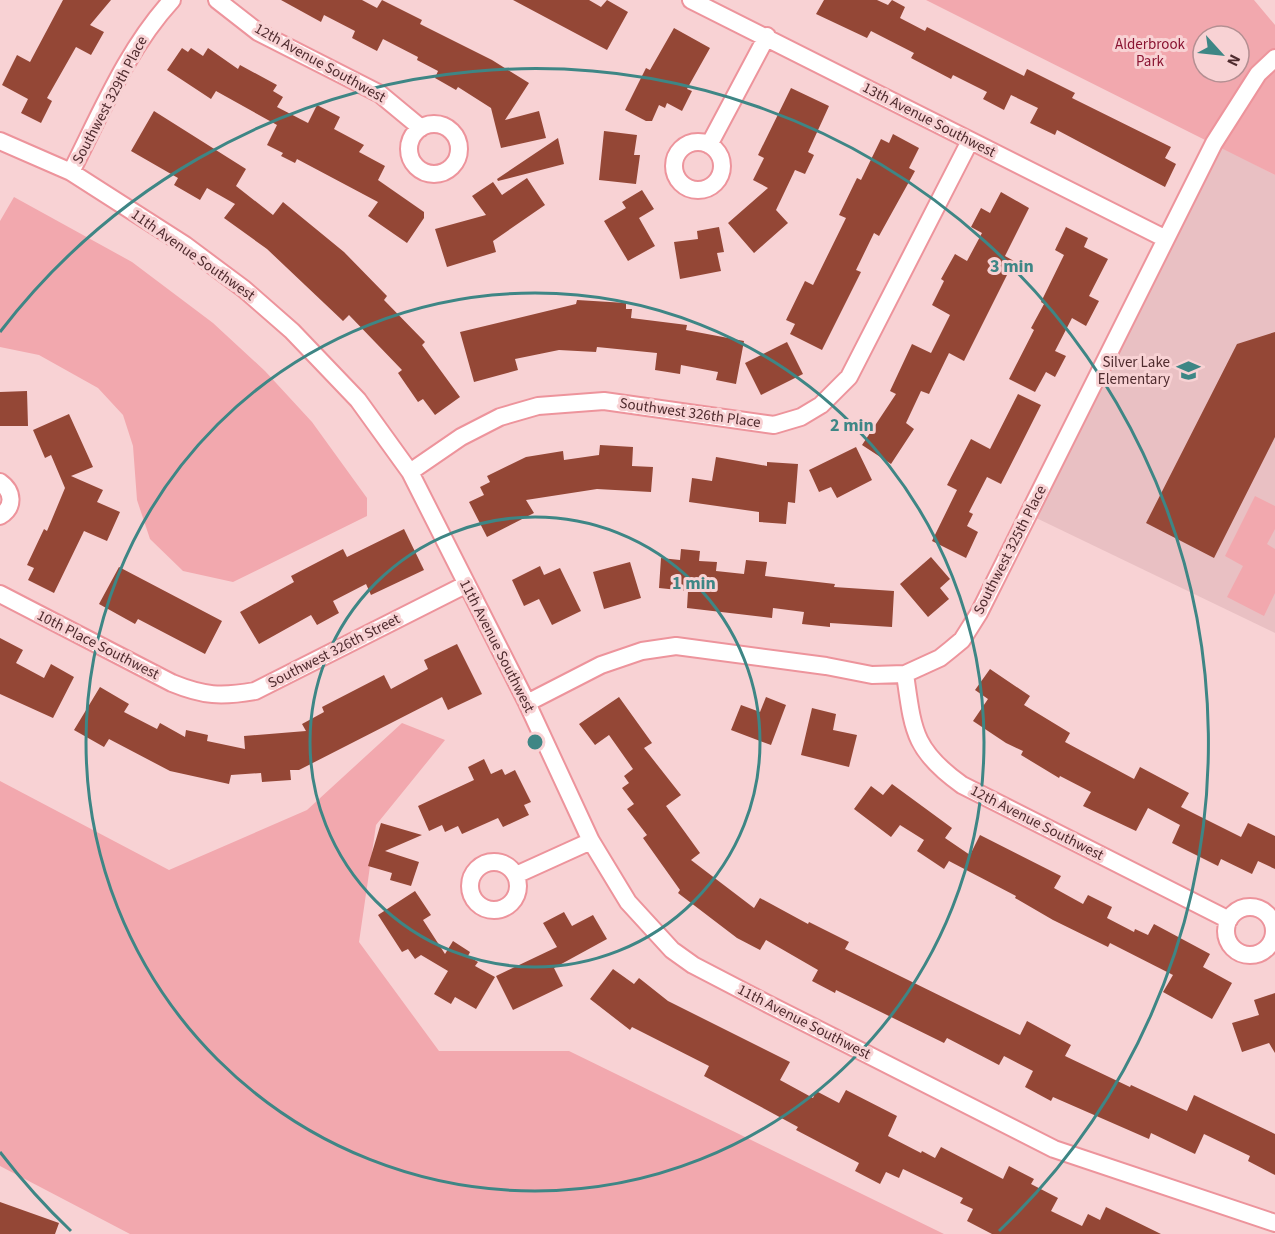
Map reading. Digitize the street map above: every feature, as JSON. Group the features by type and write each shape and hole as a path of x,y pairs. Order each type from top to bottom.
{"street":[{"name":"Southwest 329th Place","path":"71,172 122,73 153,21 172,0"},
{"name":"12th Avenue Southwest","path":"217,0 258,32 380,94 421,128"},
{"name":"13th Avenue Southwest","path":"691,0 767,36 1166,239"},
{"path":"710,145 767,36"},
{"name":"Southwest 325th Place","path":"527,703 601,665 642,651 675,646 872,675 905,674 940,658 962,640 979,613 1214,143 1258,74 1275,58"},
{"name":"11th Avenue Southwest","path":"0,141 71,172 185,245 244,289 284,324 358,400 410,472 465,585 527,703 591,841 628,903 672,950 693,965 1054,1149 1275,1223"},
{"name":"Southwest 326th Place","path":"410,472 461,437 500,417 538,406 604,401 774,425 801,417 821,405 849,377 970,141"},
{"path":"0,482 6,486 11,500 9,507 0,516"},
{"name":"Southwest 326th Street","path":"198,694 224,696 255,691 465,585"},
{"name":"10th Place Southwest","path":"0,594 172,683 198,694"},
{"name":"12th Avenue Southwest","path":"905,674 913,726 923,750 940,769 962,785 1229,920"},
{"path":"516,875 591,841"}],"shaded area":[{"name":"Silver Lake Elementary","path":"1214,143 1275,175 1275,633 1030,515"}],"green space":[{"name":"Alderbrook Park","path":"926,0 1254,0 1275,25 1275,175"},
{"path":"14,197 132,262 213,323 265,371 312,422 367,498 367,516 233,582 183,571 150,539 137,500 133,446 123,415 98,388 39,355 0,347 0,221"},
{"path":"1255,496 1275,506 1275,529 1267,544 1275,549 1275,593 1264,616 1227,597 1243,566 1225,556"},
{"path":"402,723 445,740 376,825 359,942 439,1051 569,1051 944,1234 130,1234 0,1166 0,781 169,870 307,810"}],"building":[{"path":"63,0 111,0 90,25 104,32 91,55 76,47 47,98 52,101 41,123 21,113 28,99 2,85 17,55 30,62"},
{"path":"281,0 362,0 377,8 382,0 422,20 420,24 492,60 529,83 505,120 539,111 546,138 501,148 491,108 458,87 456,90 435,78 438,71 417,60 418,57 383,39 377,51 352,38 355,31 324,15 321,22"},
{"path":"513,0 589,0 601,7 607,0 628,12 607,50"},
{"path":"824,0 877,0 888,5 892,0 905,7 900,18 925,31 927,27 1024,76 1027,69 1075,93 1072,98 1171,147 1165,158 1176,164 1165,187 1057,130 1055,135 1030,123 1038,108 1011,95 1004,110 983,99 987,92 953,75 951,79 911,58 914,53 871,31 867,38 816,14"},
{"path":"674,28 710,48 687,89 692,91 682,111 667,103 665,108 659,105 652,121 646,121 625,110 646,68 650,70"},
{"path":"182,48 188,52 191,48 203,56 208,48 238,69 240,65 277,85 273,91 283,97 277,107 308,123 317,105 340,117 334,129 364,145 359,152 385,166 378,180 424,212 424,218 407,243 368,216 378,202 297,159 295,163 281,156 283,153 267,145 277,125 216,91 211,99 167,70"},
{"path":"791,88 829,106 808,152 814,155 805,174 795,170 776,210 788,223 754,253 728,223 768,188 753,180 764,158 758,155"},
{"path":"154,111 246,169 236,186 273,215 283,202 344,252 387,296 384,300 425,342 422,345 460,397 435,415 423,399 418,402 398,373 402,370 349,315 343,321 267,249 224,218 235,204 207,188 200,200 174,185 178,178 131,151"},
{"path":"604,131 637,135 634,155 640,155 636,184 599,180"},
{"path":"893,134 919,148 909,168 915,171 879,236 874,233 856,270 861,272 822,350 790,334 795,324 786,320 805,281 813,285 846,218 839,215 857,178 861,180 881,139 889,143"},
{"path":"558,138 564,164 498,181 497,179"},
{"path":"527,178 545,205 493,241 496,252 447,267 435,229 486,215 472,196 493,182 502,195"},
{"path":"642,190 654,209 639,218 655,246 628,261 604,221 626,208 622,202"},
{"path":"1001,192 1029,208 1005,256 1014,261 964,361 949,353 929,394 921,391 906,423 914,429 891,464 862,445 896,394 890,391 912,344 931,353 950,315 932,305 944,281 941,279 955,254 967,261 982,233 971,227 981,208 990,213"},
{"path":"719,227 724,252 717,253 721,271 680,279 674,242 698,239 697,231"},
{"path":"1066,227 1088,238 1084,247 1108,259 1089,296 1099,301 1086,326 1072,318 1055,351 1066,356 1055,377 1046,372 1035,392 1009,379 1034,330 1031,328 1044,304 1041,302 1064,255 1055,250"},
{"path":"577,300 626,303 626,309 632,309 631,318 687,325 686,330 744,341 736,384 716,380 718,372 681,365 680,374 655,370 657,353 597,347 596,352 559,350 515,359 518,370 474,382 460,332 576,304"},
{"path":"1275,332 1275,437 1214,558 1146,523 1237,344"},
{"path":"787,342 803,374 761,395 745,363"},
{"path":"27,391 28,426 0,426 0,392"},
{"path":"1018,394 1041,405 1001,484 987,477 969,512 973,514 967,526 978,532 966,558 932,541 957,490 947,485 971,439 990,449"},
{"path":"69,414 93,467 71,476 103,490 97,502 120,512 107,541 84,531 54,593 28,580 34,568 27,565 44,529 47,531 65,488 51,455 45,458 33,430"},
{"path":"600,445 633,447 632,466 653,467 651,492 597,489 526,500 534,513 487,537 469,502 484,495 480,487 490,482 487,476 526,457 563,451 564,460 599,455"},
{"path":"856,447 872,480 837,498 831,487 819,492 809,470"},
{"path":"716,457 767,466 767,462 798,464 795,503 788,502 786,524 759,522 759,512 689,502 692,478 712,481"},
{"path":"404,529 424,570 371,595 366,584 333,601 339,613 317,625 311,615 259,644 240,612 294,582 291,576 343,549 347,557"},
{"path":"681,549 700,551 699,561 717,562 716,571 744,574 746,560 767,562 765,576 835,584 834,587 894,591 892,627 830,623 830,627 802,624 804,612 773,608 772,618 687,608 688,591 659,588 661,558 680,560"},
{"path":"931,557 950,579 940,588 949,599 928,617 900,584"},
{"path":"630,562 641,598 604,609 593,572"},
{"path":"540,566 544,575 560,568 581,611 552,625 539,599 524,606 512,580"},
{"path":"119,567 222,621 205,654 138,619 135,624 99,604"},
{"path":"0,638 23,650 16,663 44,678 51,664 74,677 53,718 0,694"},
{"path":"457,644 482,694 448,710 442,697 299,770 290,770 291,780 262,782 261,773 231,775 229,784 170,771 109,739 104,747 74,730 100,687 129,704 124,712 157,729 160,723 185,737 186,730 208,735 207,741 245,749 244,736 306,731 302,724 324,712 322,707 384,675 391,689 428,669 424,660"},
{"path":"990,669 1030,696 1024,705 1070,733 1065,742 1134,779 1140,767 1189,793 1181,807 1241,837 1248,823 1275,836 1275,869 1258,861 1252,874 1221,859 1218,866 1172,843 1180,825 1148,808 1136,831 1083,806 1091,792 1060,776 1059,778 1021,755 1023,751 1006,743 973,721 988,699 975,690"},
{"path":"619,697 652,743 644,748 681,795 666,806 700,853 691,860 754,908 760,898 808,924 809,922 849,942 845,949 1020,1035 1027,1021 1071,1045 1065,1056 1130,1087 1131,1085 1187,1111 1194,1095 1275,1134 1275,1175 1248,1161 1250,1156 1204,1134 1195,1154 1151,1133 1149,1139 1053,1097 1051,1101 1025,1087 1033,1071 1004,1056 999,1065 947,1038 944,1043 836,990 835,993 812,981 818,970 766,940 760,950 737,938 678,893 680,890 643,838 647,835 627,809 634,804 622,788 629,783 624,776 633,769 609,735 595,745 579,724"},
{"path":"766,697 786,705 771,745 731,730 741,705 760,712"},
{"path":"812,708 836,714 833,730 857,735 849,767 801,755"},
{"path":"484,759 491,774 502,769 505,775 515,770 531,802 524,805 529,815 503,827 498,818 462,834 458,826 445,832 442,825 429,831 418,806 474,780 468,767"},
{"path":"892,784 952,828 945,838 970,855 980,835 1061,876 1054,888 1083,904 1088,895 1112,907 1107,918 1134,932 1135,929 1148,935 1154,924 1210,954 1203,967 1232,983 1212,1019 1163,992 1173,975 1110,943 1108,947 1053,920 1015,898 1016,896 949,861 944,869 917,851 924,840 900,825 891,837 854,809 871,786 883,795"},
{"path":"381,823 422,835 385,851 419,862 411,886 390,880 392,873 368,866"},
{"path":"415,891 431,915 423,920 445,954 453,941 470,952 468,956 478,962 475,966 495,977 476,1009 455,997 451,1004 434,994 448,971 421,955 415,959 408,949 402,952 378,915"},
{"path":"564,912 572,926 593,915 607,939 554,968 563,986 513,1010 496,976 557,947 543,923"},
{"path":"613,969 634,984 639,978 668,1001 790,1062 780,1080 813,1098 816,1091 839,1103 846,1090 897,1116 888,1136 921,1153 922,1151 935,1158 941,1147 1003,1179 1009,1166 1034,1179 1031,1184 1058,1198 1051,1211 1082,1226 1088,1214 1100,1220 1106,1207 1161,1234 992,1234 967,1221 973,1209 960,1203 963,1198 903,1169 899,1178 886,1172 880,1184 855,1171 859,1163 796,1130 798,1127 704,1076 709,1066 632,1027 630,1030 590,999"},
{"path":"1275,993 1275,1053 1269,1043 1242,1052 1232,1023 1259,1015 1254,1000"},
{"path":"0,1202 59,1223 55,1234 0,1234"}],"place":[{"name":"Silver Lake Elementary","path":"1188,371"}]}
